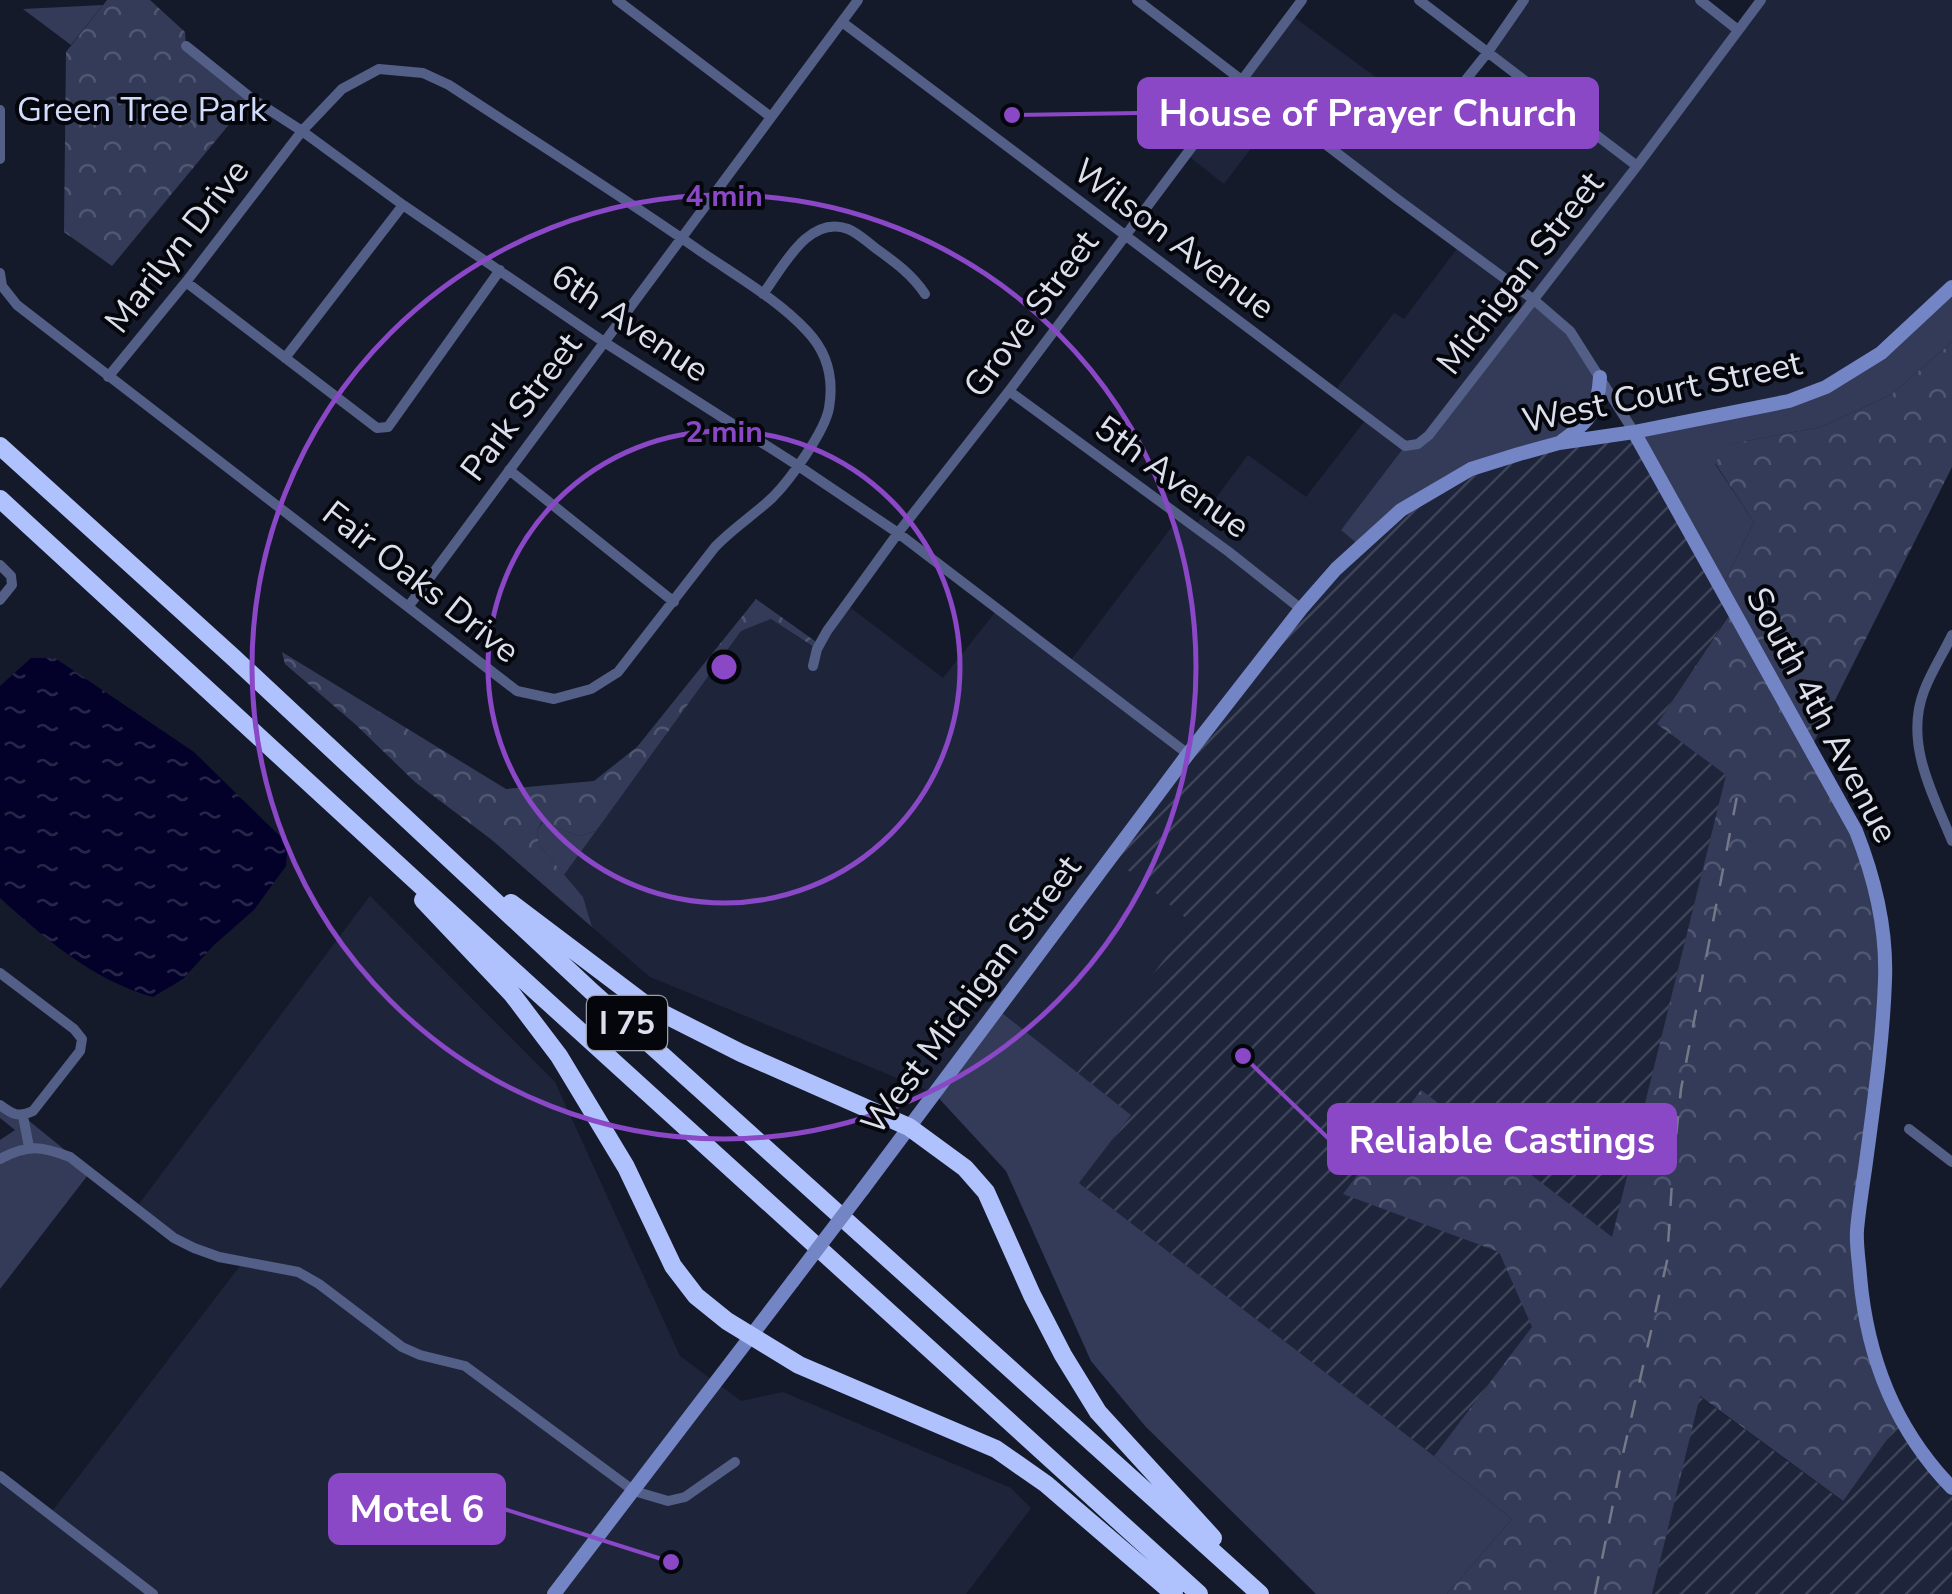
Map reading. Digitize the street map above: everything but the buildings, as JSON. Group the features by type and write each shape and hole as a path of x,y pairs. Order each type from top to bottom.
{"highway":[{"name":"I 75","path":"0,446 590,990 1262,1594"},
{"name":"I 75","path":"0,498 1199,1594"},
{"path":"363,832 512,994 559,1056 626,1167 673,1266 696,1296 727,1321 799,1364 996,1450 1046,1484 1174,1594"},
{"path":"427,838 646,1005 741,1053 910,1126 965,1168 986,1192 1032,1295 1098,1412 1262,1594"}],"main road":[{"name":"West Court Street","path":"1471,468 1558,443 1789,401 1826,386 1882,353 1952,287"},
{"path":"1558,443 1582,427 1594,412 1600,377"},
{"name":"South 4th Avenue","path":"1634,432 1856,831 1872,871 1882,920 1885,978 1857,1232 1864,1316 1893,1408 1952,1488"},
{"name":"West Michigan Street","path":"554,1594 1301,608 1336,569 1402,510 1471,468"}],"street":[{"path":"617,0 771,117"},
{"name":"Park Street","path":"408,606 858,0"},
{"name":"South 4th Avenue","path":"1137,0 1570,331 1634,432"},
{"name":"Grove Street","path":"813,666 816,649 827,630 1302,0"},
{"path":"1420,0 1637,166"},
{"path":"1444,106 1524,0"},
{"path":"1700,0 1738,30"},
{"name":"Michigan Street","path":"1429,435 1761,0"},
{"name":"Wilson Avenue","path":"842,22 1405,446 1418,444 1429,435"},
{"name":"6th Avenue","path":"186,46 250,98 403,205 898,534 1188,754"},
{"name":"Marilyn Drive","path":"108,377 302,131 342,89 379,69 422,73 449,85 681,238 763,294 807,331 830,370 829,411 818,436 797,465"},
{"path":"0,110 0,159"},
{"path":"285,358 403,205"},
{"path":"763,294 802,242 816,230 834,227 848,229 863,238 913,276 925,294"},
{"path":"186,282 377,428 388,427 500,270"},
{"name":"Fair Oaks Drive","path":"0,273 2,286 17,305 516,691 554,699 591,689 618,672 715,547 774,496 797,465"},
{"name":"5th Avenue","path":"1009,391 1301,608"},
{"path":"509,470 674,602"},
{"path":"0,565 12,576 12,585 0,600"},
{"path":"1952,635 1924,691 1916,736 1923,769 1952,841"},
{"path":"0,973 82,1039 80,1051 33,1111 15,1116 0,1105"},
{"path":"23,1116 29,1147"},
{"path":"1909,1129 1952,1162"},
{"path":"0,1158 29,1147 70,1156 174,1238 219,1257 298,1272 402,1348 465,1366 634,1491 668,1501 686,1497 735,1462"},
{"path":"0,1476 153,1594"}],"shaded area":[{"path":"1524,0 1700,0 1738,30 1761,0 1952,0 1952,287 1881,353 1826,387 1634,432 1586,354 1429,435 1341,529 1360,546 1112,857 1193,922 1077,1073 997,1009 934,1093 650,977 592,927 583,897 564,875 741,631 771,619 816,649 847,605 943,678 997,610 1068,664 1180,516 1195,526 1248,455 1306,497 1367,418 1333,393 1394,313 1404,319 1459,246 1280,110 1224,184 1186,154 1291,15 1463,141 1515,73 1488,52"},
{"path":"1634,432 1732,610 1657,724 1726,775 1612,1238 1421,1091 1344,1193 1499,1252 1533,1327 1434,1456 1079,1183 1131,1115 1077,1073 1192,923 1112,857 1188,754 1360,546 1471,469"},
{"path":"370,896 555,1082 680,1356 741,1401 783,1392 1011,1488 1031,1508 966,1594 0,1594 0,1476 50,1514 243,1262 206,1253 136,1208"},
{"path":"1699,1396 1842,1501 1901,1420 1952,1488 1952,1594 1652,1594"}],"green space":[{"name":"Green Tree Park","path":"107,0 150,0 185,32 186,46 251,98 112,266 64,232 66,52"},
{"path":"103,5 71,45 23,9"},
{"path":"1952,287 1952,342 1892,394 1821,427 1731,444 1715,464 1754,522 1721,589 1634,432 1789,401 1881,353"},
{"path":"1534,300 1586,354 1599,395 1559,443 1471,469 1360,546 1341,530 1405,446 1418,444"},
{"path":"1952,342 1952,467 1810,750 1872,871 1885,978 1857,1233 1864,1316 1901,1420 1843,1501 1700,1396 1652,1594 1447,1594 1512,1519 1434,1456 1532,1327 1499,1252 1343,1194 1421,1090 1612,1237 1726,775 1657,724 1732,611 1721,589 1754,522 1715,463 1730,444 1821,427 1892,394"},
{"path":"756,599 819,644 817,649 771,619 741,631 596,831 579,836 542,822 537,830 539,845 583,897 592,927 492,840 415,782 285,664 282,652 506,789 594,781 637,747"},
{"path":"543,822 579,836 596,831 564,875 539,845 537,830"},
{"path":"997,1009 1131,1115 1079,1183 1512,1519 1447,1594 1316,1594 1146,1427 1091,1361 1006,1171 934,1093"},
{"path":"0,1101 91,1171 0,1289 0,1140 15,1130 0,1118"}],"water":[{"path":"31,658 55,658 194,752 288,844 286,866 254,910 183,979 153,997 90,969 52,943 0,898 0,686"}],"railway":[{"path":"1595,1594 1667,1261 1681,1089 1738,791"}],"place":[{"name":"House of Prayer Church","path":"1012,115"},
{"name":"Reliable Castings","path":"1243,1056"},
{"name":"Motel 6","path":"671,1562"}]}
